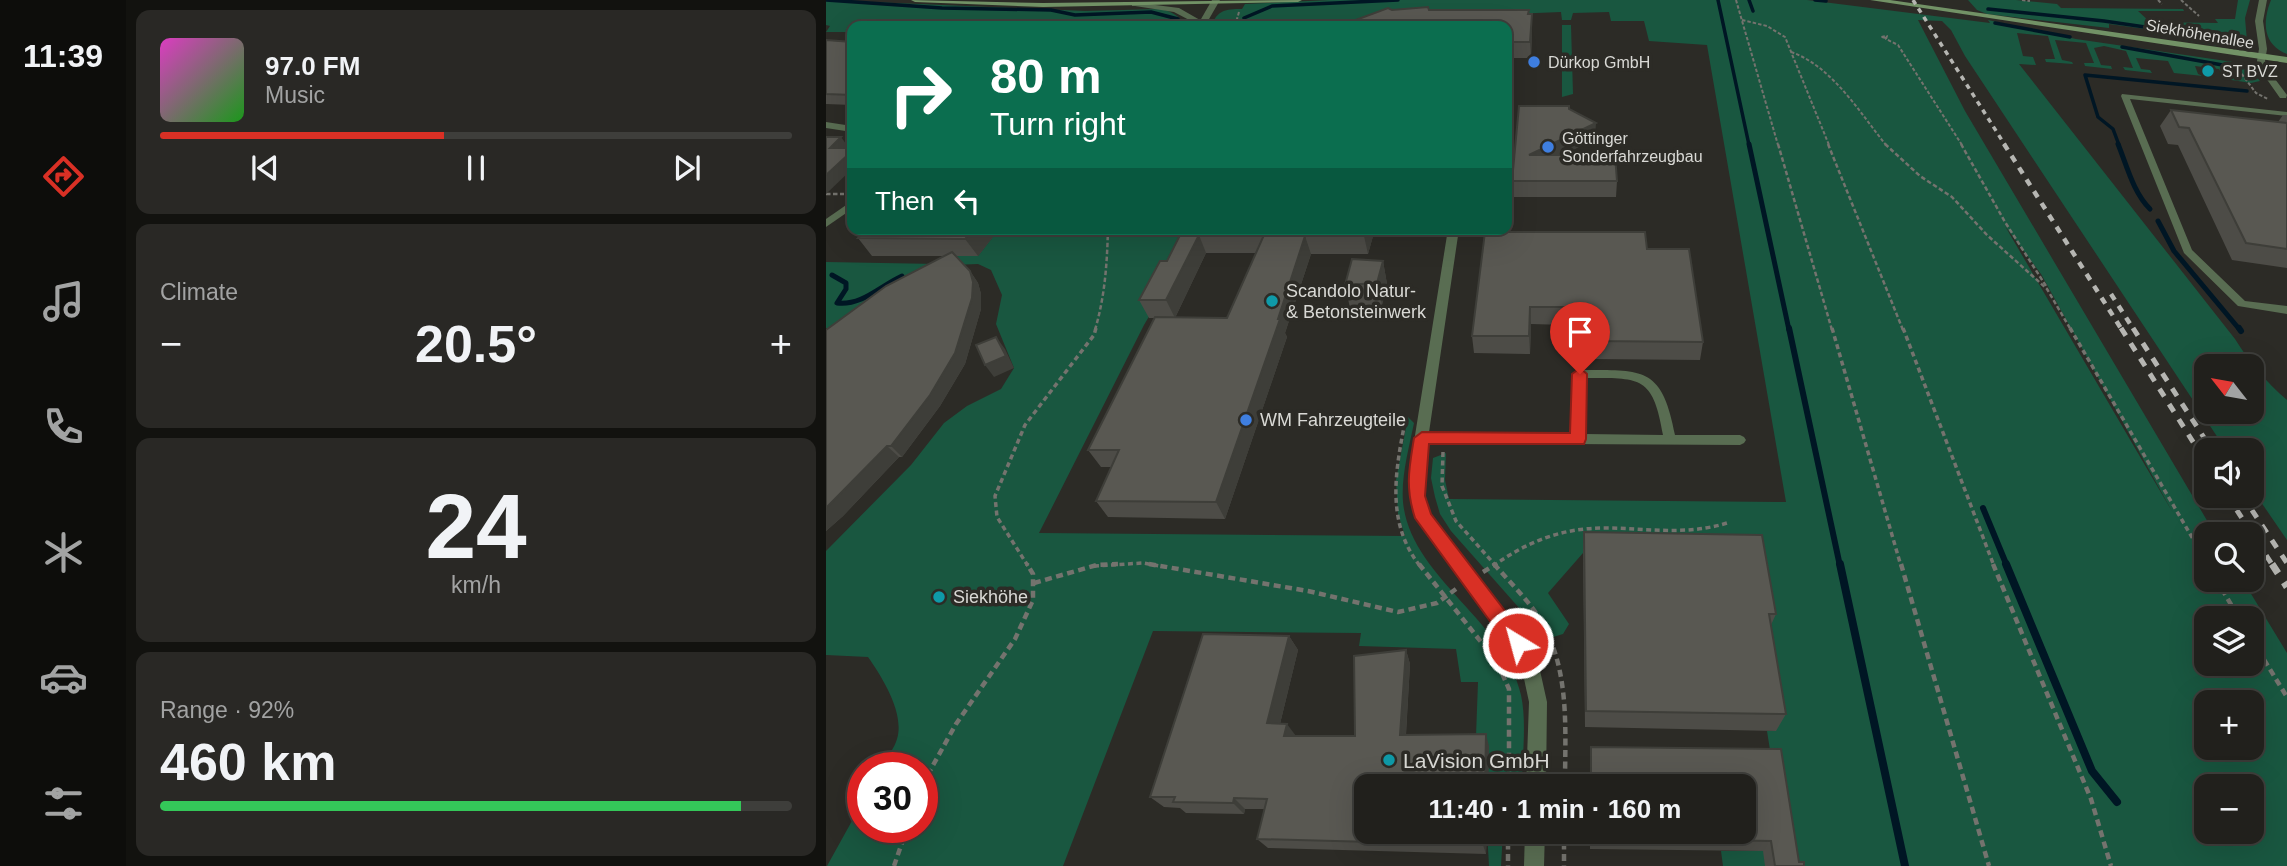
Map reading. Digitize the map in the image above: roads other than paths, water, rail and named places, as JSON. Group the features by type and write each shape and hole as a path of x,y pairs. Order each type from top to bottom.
{"main road":[{"path":"915,0 1019,4 1298,0"},
{"path":"1019,4 1103,0"},
{"name":"Siekhöhenallee","path":"1874,0 2287,63"},
{"name":"Siekhöhenallee","path":"2134,38 2227,55 2261,58"}],"street":[{"path":"2261,58 2259,21 2263,0"},
{"path":"1199,21 1211,1"},
{"path":"1135,4 1176,10 1192,21"},
{"name":"Siekhöhenallee","path":"2261,58 2264,71 2283,96"},
{"path":"826,125 847,128"},
{"path":"826,224 847,203"},
{"path":"1453,235 1416,474 1416,496 1424,518 1528,657 1538,702 1536,774"},
{"path":"1534,866 1535,844"}],"lane":[{"path":"2287,114 2125,96 2188,251 2242,304 2287,310"},
{"path":"1578,439 1580,374 1634,374 1656,386 1664,404 1670,440"},
{"path":"1422,438 1740,440"}],"waterway":[{"path":"826,0 942,8 1051,10 1075,15 1151,12 1178,19"},
{"path":"1244,18 1272,6 1398,0"},
{"path":"1718,0 1749,145"},
{"path":"1749,0 1753,11"},
{"path":"1815,0 1826,1"},
{"path":"1988,9 2104,21 2234,40"},
{"path":"1995,23 2070,37"},
{"path":"2122,47 2228,66"},
{"path":"2119,145 2113,129 2098,117 2085,75 2247,91"},
{"path":"1749,144 1789,330"},
{"path":"2118,144 2135,187 2150,209"},
{"path":"2158,221 2174,251 2240,330"},
{"path":"832,275 846,283 846,289 837,303 863,298 902,276"},
{"path":"1789,328 1840,566"},
{"path":"1983,508 2007,566"},
{"path":"1840,564 1905,866"},
{"path":"2006,564 2092,771 2117,802"}],"railway":[{"path":"1913,0 2005,145"},
{"path":"2004,144 2122,330"},
{"path":"2111,294 2134,330"},
{"path":"2121,328 2194,443"},
{"path":"2133,328 2204,438"},
{"path":"2235,508 2273,566"},
{"path":"2251,508 2287,563"},
{"path":"2272,564 2287,587"}],"place":[{"name":"Dürkop GmbH","path":"1534,62"},
{"name":"ST BVZ","path":"2208,71"},
{"name":"Göttinger Sonderfahrzeugbau","path":"1548,147"},
{"name":"Scandolo Natur- & Betonsteinwerk","path":"1272,301"},
{"name":"WM Fahrzeugteile","path":"1246,420"},
{"name":"Siekhöhe","path":"939,597"},
{"name":"LaVision GmbH","path":"1389,760"}]}
